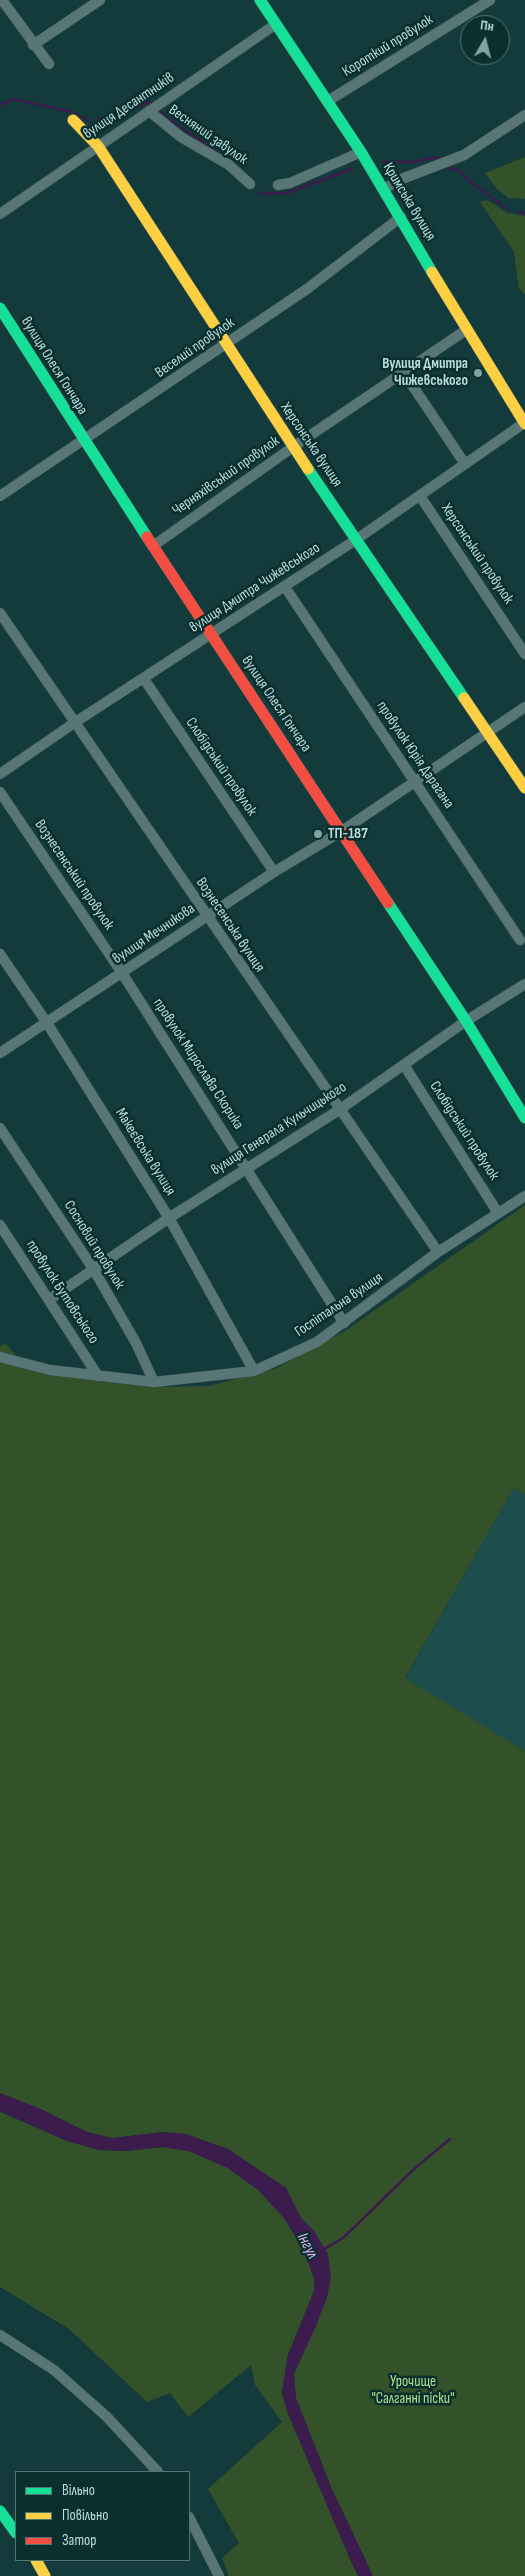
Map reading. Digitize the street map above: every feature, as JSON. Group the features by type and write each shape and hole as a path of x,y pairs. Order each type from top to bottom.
{"street":[{"path":"2,0 33,45 49,64"},
{"path":"33,45 100,0"},
{"name":"Кримська вулиця","path":"260,0 328,101 402,217 466,330 524,424"},
{"name":"Короткий провулок","path":"328,101 490,0"},
{"name":"вулиця Десантників","path":"0,214 276,24"},
{"name":"Весняний завулок","path":"149,111 181,137 229,165 250,184"},
{"path":"384,189 398,180 464,155 525,115"},
{"name":"Херсонська вулиця","path":"73,120 89,139 98,146 293,446 489,732 525,788"},
{"path":"278,185 290,183 361,152"},
{"name":"Веселий провулок","path":"0,496 307,289 402,217"},
{"name":"вулиця Олеся Гончара","path":"0,308 83,440 466,1021 525,1118"},
{"name":"Черняхівський провулок","path":"153,546 293,446 466,330"},
{"path":"404,373 465,464"},
{"name":"вулиця Дмитра Чижевського","path":"0,774 74,723 357,539 524,424"},
{"name":"Херсонський провулок","path":"420,496 525,654"},
{"name":"провулок Юрія Дарагана","path":"285,587 520,940"},
{"name":"Вознесенська вулиця","path":"0,613 438,1252"},
{"name":"Слобідський провулок","path":"144,679 274,872"},
{"name":"вулиця Мечникова","path":"0,1052 47,1023 274,872 342,831 525,708"},
{"name":"Вознесенський провулок","path":"0,792 122,973"},
{"name":"Макеєвська вулиця","path":"0,954 47,1023 168,1218 254,1371"},
{"name":"провулок Мирослава Скорика","path":"122,973 247,1167 344,1323"},
{"name":"вулиця Генерала Кульчицького","path":"50,1299 168,1218 339,1110 466,1021 525,984"},
{"name":"Слобідський провулок","path":"404,1065 498,1213"},
{"name":"Сосновий провулок","path":"0,1128 94,1270 136,1343 154,1382"},
{"name":"Госпітальна вулиця","path":"0,1357 50,1370 154,1382 254,1371 317,1342 438,1252 525,1196"},
{"name":"провулок Бутовського","path":"0,1225 50,1299 98,1376"},
{"path":"0,2335 54,2370 106,2416 157,2471"},
{"path":"0,2511 15,2532"},
{"path":"190,2520 219,2576"},
{"path":"37,2561 45,2576"}],"shaded area":[{"path":"514,1488 525,1494 525,1751 405,1679"}],"green space":[{"path":"525,157 525,199 509,198 497,189 485,173"},
{"path":"487,200 507,213 525,216 525,294 519,289 514,252 480,202"},
{"name":"Урочище \"Салганні піски\"","path":"525,1205 525,1494 514,1488 405,1678 525,1751 525,2576 373,2576 331,2487 296,2398 294,2374 327,2297 314,2231 301,2218 286,2188 228,2149 164,2132 112,2138 87,2132 43,2110 0,2093 0,1346 6,1344 19,1359 93,1378 156,1387 209,1386 275,1369 345,1331"},
{"path":"0,2112 67,2141 99,2150 126,2151 163,2147 189,2151 228,2168 258,2190 284,2218 303,2249 314,2278 314,2291 288,2355 282,2393 288,2414 358,2576 229,2576 222,2558 239,2543 208,2489 282,2422 255,2385 251,2365 188,2417 170,2393 147,2402 69,2329 0,2287"}],"water":[{"name":"Інгул","path":"0,2093 43,2110 87,2132 112,2138 164,2132 186,2134 228,2149 286,2188 301,2218 314,2231 328,2254 331,2279 327,2297 316,2326 294,2374 296,2398 331,2487 373,2576 358,2576 352,2564 288,2414 282,2392 288,2355 314,2291 314,2278 303,2249 284,2218 258,2190 228,2168 189,2151 163,2147 126,2151 99,2150 67,2141 0,2111"}],"waterway":[{"path":"0,105 13,99 72,112 88,120"},
{"path":"96,120 151,102"},
{"path":"157,109 168,119 228,159"},
{"path":"383,162 411,162 440,157"},
{"path":"445,167 458,170 509,210"},
{"path":"259,192 260,194 287,193 351,169"},
{"path":"518,212 525,214"},
{"name":"Інгул","path":"324,2249 343,2238 415,2168 450,2139"}],"traffic: fast":[{"path":"260,0 361,152 432,272"},
{"path":"0,308 147,537"},
{"path":"308,469 464,698"},
{"path":"388,903 466,1021 525,1118"},
{"path":"0,2511 15,2532"}],"traffic: slow":[{"path":"73,120 98,146 308,469"},
{"path":"432,272 525,424"},
{"path":"464,698 525,788"},
{"path":"37,2561 45,2576"}],"traffic: jam":[{"path":"147,537 388,903"}],"place":[{"name":"Вулиця Дмитра Чижевського","path":"478,373"},
{"name":"ТП-187","path":"318,834"}]}
